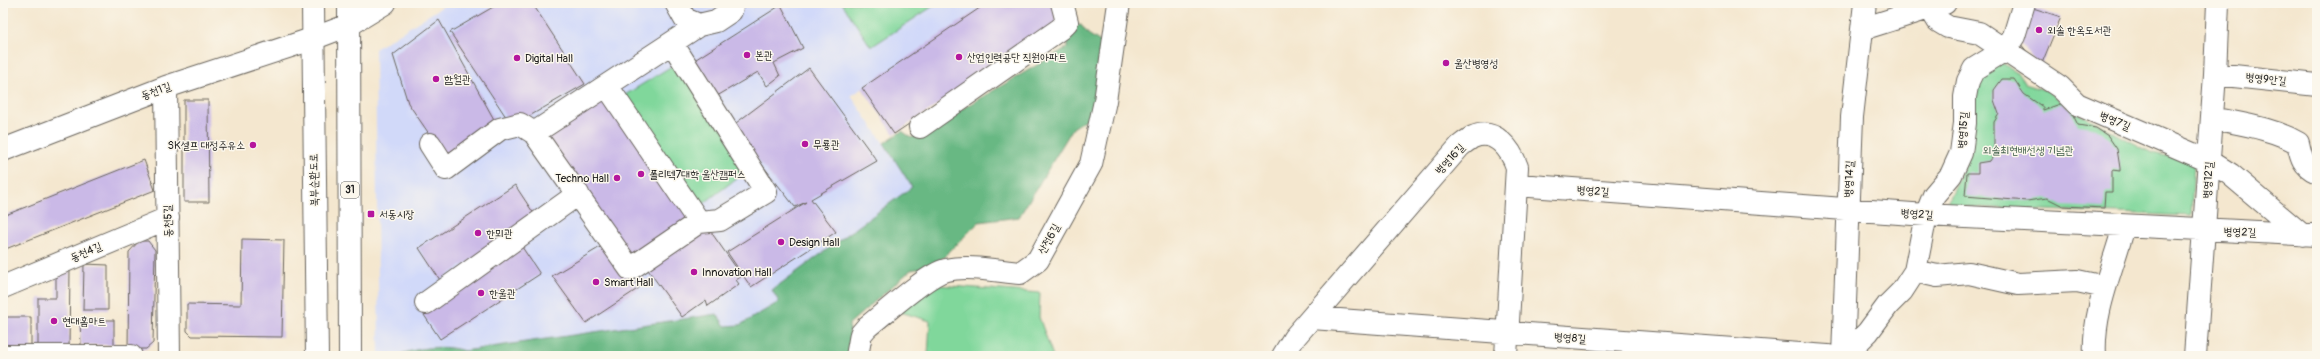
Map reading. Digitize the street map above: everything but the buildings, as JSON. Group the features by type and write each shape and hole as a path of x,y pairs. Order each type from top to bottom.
{"street":[{"name":"북부순환도로","path":"313,3 312,39 317,356"},
{"name":"31","path":"349,3 350,356"},
{"name":"동천1길","path":"3,150 166,87 312,39 349,24 385,3"},
{"path":"676,3 685,19 699,26"},
{"path":"534,133 699,26 716,21 731,11 733,3"},
{"path":"920,127 1060,30 1067,22 1062,3"},
{"name":"산전6길","path":"857,356 861,334 866,327 931,277 946,270 964,269 1020,273 1038,260 1091,164 1105,101 1119,3"},
{"name":"병영14길","path":"1844,356 1852,117 1865,3"},
{"name":"병영15길","path":"1844,356 1868,332 1888,305 1902,291 1914,271 1926,215 1934,195 1951,175 1961,153 1965,123 1965,97 1968,81 1974,69 2004,50 2014,36 2024,3"},
{"name":"병영12길","path":"2195,356 2205,231 2218,3"},
{"path":"1862,29 1938,6"},
{"name":"병영7길","path":"1938,6 1938,21 1948,27 1979,34 2034,72 2060,87 2077,104 2209,160 2230,174 2309,235"},
{"path":"430,144 446,168 500,129 520,124 534,133 630,269 699,222 720,220 766,192 672,43"},
{"name":"병영9안길","path":"2215,74 2317,85"},
{"path":"608,86 699,222"},
{"name":"동천5길","path":"166,87 169,356"},
{"path":"2212,118 2254,127 2291,138 2298,143 2301,158 2309,168 2317,172"},
{"name":"병영16길","path":"1283,356 1294,338 1460,146 1473,137 1483,135 1493,137 1506,145 1513,156 1517,167 1506,356"},
{"name":"병영2길","path":"1517,185 1926,215 2205,231 2309,235"},
{"path":"426,303 578,194"},
{"name":"동천4길","path":"3,287 168,218"},
{"path":"2095,356 2105,287 2124,226"},
{"path":"1914,271 1937,276 1969,273 2018,284 2077,281 2105,287"},
{"name":"병영8길","path":"1312,318 1507,334 1828,356"},
{"path":"3,356 132,356"}],"shaded area":[{"name":"폴리텍7대학 울산캠퍼스","path":"448,3 987,3 851,96 914,187 721,356 379,356 375,49"}],"green space":[{"path":"842,3 938,3 871,47"},
{"path":"1081,25 1088,34 1107,46 1094,114 1073,128 1019,217 979,222 935,266 911,270 849,324 851,351 847,356 396,356 421,349 439,347 464,351 717,314 725,326 740,325 779,302 772,290 912,187 884,143 902,131 912,138 1068,47 1067,27"},
{"path":"680,61 749,169 695,210 620,98"},
{"name":"외솔최현배선생 기념관","path":"2000,62 2016,71 2025,84 2048,91 2071,109 2152,153 2194,162 2191,216 1947,206 1970,153 1977,78"},
{"path":"925,284 1040,293 1039,317 1053,356 928,356 930,321 894,310"}],"place":[{"name":"외솔 한옥도서관","path":"2039,30"},
{"name":"본관","path":"747,55"},
{"name":"산업인력공단 직원아파트","path":"959,57"},
{"name":"Digital Hall","path":"517,58"},
{"name":"울산병영성","path":"1446,63"},
{"name":"함월관","path":"436,79"},
{"name":"무룡관","path":"805,144"},
{"name":"SK셀프 대정주유소","path":"253,145"},
{"name":"폴리텍7대학 울산캠퍼스","path":"641,174"},
{"name":"Techno Hall","path":"617,178"},
{"name":"서동시장","path":"371,214"},
{"name":"한뫼관","path":"478,233"},
{"name":"Design Hall","path":"781,242"},
{"name":"Innovation Hall","path":"694,272"},
{"name":"Smart Hall","path":"596,282"},
{"name":"한울관","path":"481,293"},
{"name":"현대홈마트","path":"54,321"}]}
